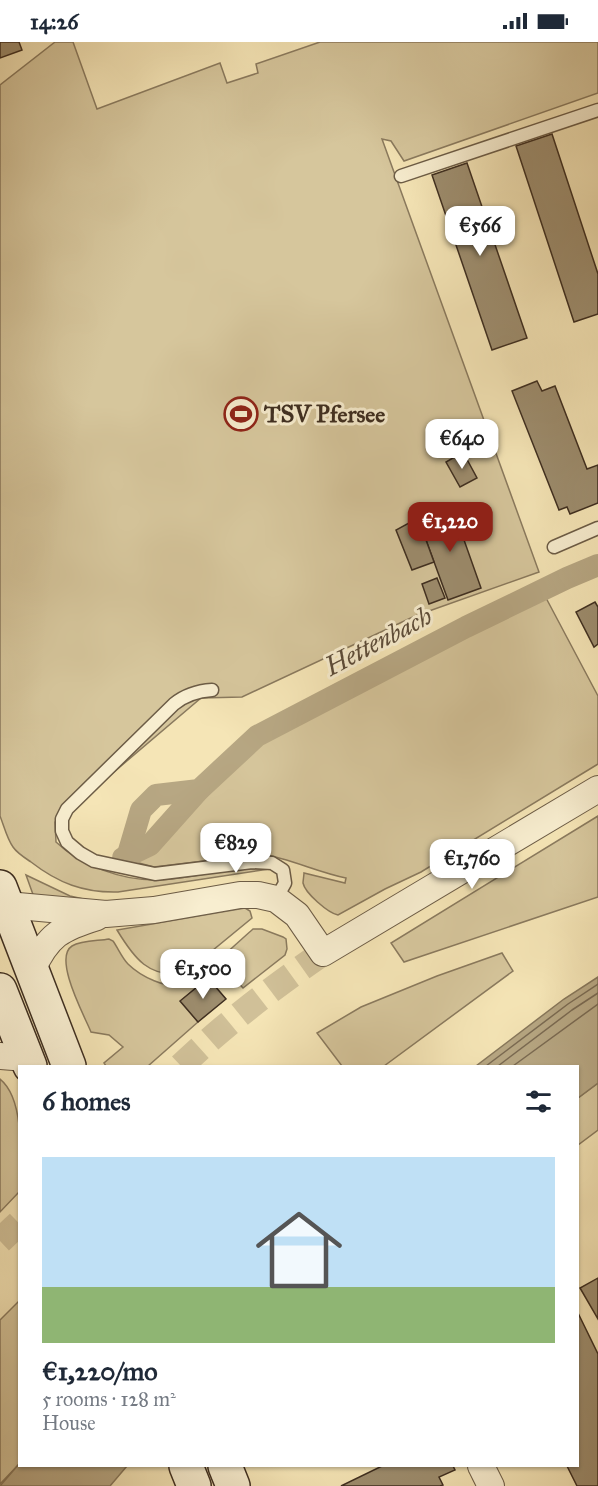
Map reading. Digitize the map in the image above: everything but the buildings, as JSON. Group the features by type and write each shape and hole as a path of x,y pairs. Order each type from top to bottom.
{"main road":[{"path":"3,896 69,1065"},
{"path":"0,990 19,1060"},
{"path":"225,1467 233,1486"}],"street":[{"path":"32,970 45,945 61,931 79,922 106,914 154,910 240,895 258,895 276,899 297,915 323,953 598,789"},
{"path":"3,896 106,914"}],"lane":[{"path":"401,176 598,110"},
{"path":"554,547 598,528"},
{"path":"212,690 191,693 174,704 67,809 62,819 62,831 67,842 80,854 94,861 155,874 252,862 272,863 283,870 285,883 276,899"}],"shaded area":[{"name":"TSV Pfersee","path":"55,42 73,42 97,109 220,63 227,83 258,73 256,64 320,42 598,42 598,93 404,161 391,141 382,139 539,572 415,616 242,697 201,698 55,822 56,842 66,851 90,865 117,875 158,880 241,869 269,869 118,892 94,891 51,876 19,853 9,840 0,816 0,85"},
{"path":"545,596 598,696 598,764 421,872 338,915 323,907 312,897 303,883 304,873 345,883 346,878 273,856 262,854 154,867 135,862 158,843 259,740"},
{"path":"598,816 598,897 404,962 391,943"},
{"path":"26,875 70,896 97,902 35,900"},
{"path":"245,908 250,911 252,918 185,973 162,973 144,964 136,957 117,930"},
{"path":"253,929 262,929 286,939 285,955 243,988 224,967 209,979 207,978 181,1001 198,1022 149,1065 105,1065 104,1063 123,1047 109,1035 91,1032 68,974 67,952 72,946 109,939 113,941 128,964 139,973 154,981 170,985 191,981 219,960"},
{"path":"502,953 513,971 385,1065 341,1065 317,1033 361,1007"},
{"path":"0,1079 14,1101 18,1116 18,1193 0,1212"},
{"path":"598,1083 598,1130 579,1144 579,1097"},
{"path":"18,1302 18,1465 0,1484 0,1320"}],"water":[{"path":"598,977 598,1083 579,1097 579,1065 477,1065 564,999"},
{"path":"18,1465 18,1467 126,1467 110,1486 0,1486"}],"waterway":[{"name":"Hettenbach","path":"128,854 141,810 156,795 199,790 257,736 466,627 598,565"},
{"name":"Hettenbach","path":"123,858 150,845 199,790"}],"tunnel":[{"path":"182,1065 249,1007 323,953"},
{"path":"0,1241 18,1224"}],"place":[{"name":"TSV Pfersee","path":"241,414"}]}
